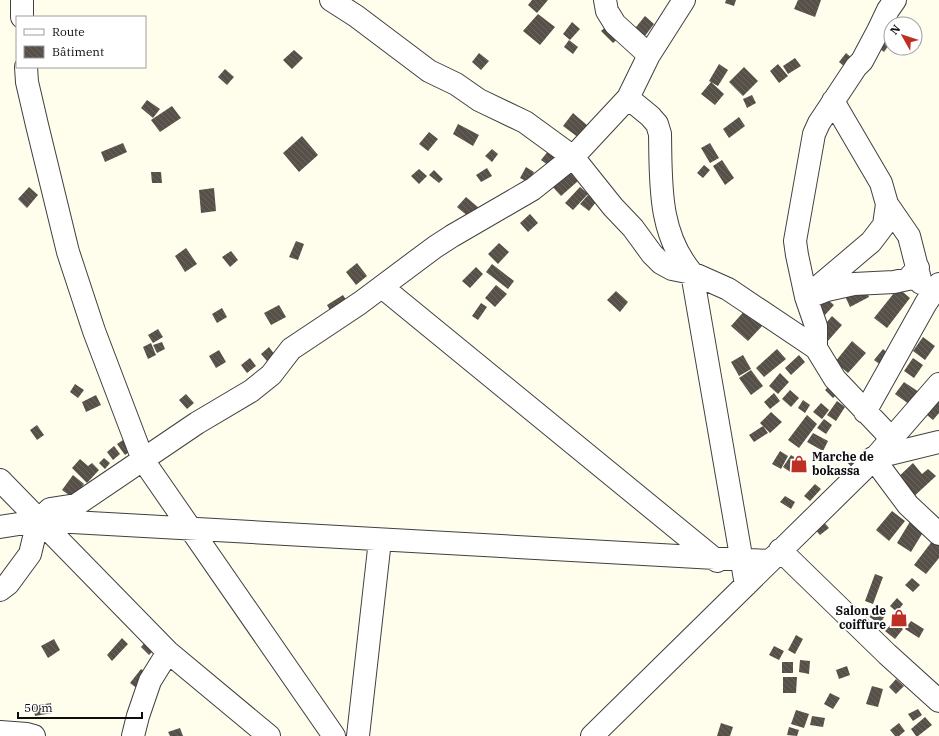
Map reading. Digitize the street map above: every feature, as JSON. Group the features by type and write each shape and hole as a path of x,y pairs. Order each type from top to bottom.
{"street":[{"path":"22,0 22,16"},
{"path":"331,0 356,16 429,71 456,84 479,100 525,122 574,157 613,207 661,264 672,269 692,273 728,290 816,348 835,379 892,440"},
{"path":"605,0 607,11 615,24 649,55"},
{"path":"0,590 8,584 30,554 38,521 50,509 76,505 197,423 251,391 271,376 291,349 360,303 434,247 533,189 574,157 628,98 649,55 684,0"},
{"path":"816,348 816,326 806,297 797,254 796,241 814,134 833,101 856,67 862,61 888,10 895,0"},
{"path":"26,68 27,82 68,252 94,331 144,460 334,736"},
{"path":"628,98 650,116 657,124 660,134 661,195 663,209 669,233 682,261 692,273 746,585"},
{"path":"806,297 871,242 884,224 886,204 881,183 833,101"},
{"path":"886,204 909,236 926,303"},
{"path":"806,297 827,290 854,284 894,282 908,279 918,268"},
{"path":"865,412 926,303 939,284"},
{"path":"382,287 746,585"},
{"path":"592,736 892,440 939,384"},
{"path":"873,458 939,442"},
{"path":"873,458 908,505 939,534"},
{"path":"0,480 38,521 168,652 269,736"},
{"path":"0,512 38,521 741,560 775,556 939,701"},
{"path":"0,527 38,521"},
{"path":"358,736 380,540"},
{"path":"133,736 150,681 168,652"},
{"path":"0,732 34,736"}],"building":[{"path":"532,0 548,0 537,13 528,5"},
{"path":"726,0 736,0 734,6 725,3"},
{"path":"798,0 821,0 815,17 794,9"},
{"path":"538,14 555,27 540,45 523,31"},
{"path":"645,16 654,24 642,40 632,32"},
{"path":"572,22 580,29 570,40 563,34"},
{"path":"609,24 621,36 613,43 601,31"},
{"path":"882,35 883,36 883,51 874,44"},
{"path":"569,40 578,47 573,54 564,47"},
{"path":"294,50 303,58 292,69 283,60"},
{"path":"479,53 489,61 481,70 472,62"},
{"path":"846,53 852,58 845,67 839,62"},
{"path":"795,58 801,66 788,74 783,66"},
{"path":"719,64 728,70 718,86 709,81"},
{"path":"778,64 788,76 779,83 770,71"},
{"path":"744,67 758,81 743,96 729,82"},
{"path":"225,69 234,77 227,85 218,77"},
{"path":"711,82 724,94 715,105 701,94"},
{"path":"752,95 756,103 747,108 743,99"},
{"path":"147,100 160,109 153,118 141,108"},
{"path":"172,106 181,118 160,132 151,120"},
{"path":"573,113 588,126 579,138 563,126"},
{"path":"739,117 745,126 729,138 723,129"},
{"path":"458,124 479,135 473,146 453,134"},
{"path":"429,132 438,139 428,151 419,144"},
{"path":"302,136 318,155 299,172 283,153"},
{"path":"123,143 127,152 105,162 101,152"},
{"path":"710,143 719,158 710,163 701,148"},
{"path":"492,149 498,154 492,162 485,156"},
{"path":"549,150 560,157 552,168 541,160"},
{"path":"722,160 734,178 725,185 713,166"},
{"path":"704,165 710,170 703,178 697,173"},
{"path":"526,167 534,172 528,182 520,178"},
{"path":"487,168 492,176 481,182 476,175"},
{"path":"419,169 427,176 419,184 411,176"},
{"path":"568,169 578,181 561,196 550,184"},
{"path":"434,170 443,179 439,183 429,175"},
{"path":"151,172 161,172 162,183 152,183"},
{"path":"29,187 38,195 27,208 18,199"},
{"path":"580,187 588,194 573,210 565,203"},
{"path":"214,188 216,211 201,213 199,190"},
{"path":"588,195 596,202 589,211 580,204"},
{"path":"466,197 479,208 470,218 457,207"},
{"path":"530,214 538,223 528,232 520,223"},
{"path":"296,241 304,244 298,260 289,257"},
{"path":"499,243 509,252 498,264 488,254"},
{"path":"186,248 197,264 185,272 175,256"},
{"path":"231,251 238,260 230,267 222,257"},
{"path":"357,263 367,276 356,285 346,272"},
{"path":"492,264 514,281 508,289 486,272"},
{"path":"476,267 483,274 470,288 462,281"},
{"path":"496,285 507,294 495,307 485,298"},
{"path":"864,286 869,297 850,307 845,296"},
{"path":"898,288 910,298 887,328 874,318"},
{"path":"616,291 628,302 620,312 607,300"},
{"path":"820,293 834,305 825,315 811,303"},
{"path":"343,295 350,306 334,317 327,305"},
{"path":"481,303 487,307 478,320 472,316"},
{"path":"279,305 286,317 271,325 264,313"},
{"path":"222,308 227,317 217,323 212,314"},
{"path":"747,308 765,323 748,341 731,326"},
{"path":"832,316 842,325 827,342 817,334"},
{"path":"158,329 163,337 153,343 148,335"},
{"path":"923,337 935,346 925,360 913,351"},
{"path":"852,341 866,353 848,373 835,362"},
{"path":"162,342 165,349 157,353 153,345"},
{"path":"151,343 156,355 148,359 143,347"},
{"path":"269,347 275,355 267,361 261,354"},
{"path":"777,349 786,359 764,377 756,368"},
{"path":"883,349 891,356 882,366 874,360"},
{"path":"219,350 226,362 216,368 209,356"},
{"path":"743,355 751,369 739,376 731,362"},
{"path":"799,355 805,362 791,375 785,368"},
{"path":"250,358 256,366 247,373 241,365"},
{"path":"913,358 923,365 914,378 904,371"},
{"path":"751,370 763,386 751,395 739,378"},
{"path":"780,373 789,382 778,394 769,386"},
{"path":"904,382 922,394 913,407 895,394"},
{"path":"832,383 840,391 833,398 825,390"},
{"path":"75,384 84,390 78,398 70,392"},
{"path":"790,390 799,398 791,407 782,399"},
{"path":"774,393 780,401 770,409 764,402"},
{"path":"186,394 194,403 187,409 179,400"},
{"path":"96,395 101,405 86,412 82,402"},
{"path":"934,397 939,402 939,413 933,420 922,411"},
{"path":"803,400 810,405 805,413 798,408"},
{"path":"837,401 845,407 836,421 827,415"},
{"path":"821,403 829,410 822,419 813,412"},
{"path":"771,412 782,422 770,433 760,423"},
{"path":"807,415 817,424 799,448 788,440"},
{"path":"824,419 832,425 826,434 817,428"},
{"path":"37,425 44,435 37,440 30,430"},
{"path":"763,426 768,433 754,442 749,435"},
{"path":"813,433 828,441 823,451 807,442"},
{"path":"126,438 133,449 125,455 117,444"},
{"path":"114,446 120,454 113,460 107,452"},
{"path":"780,451 788,456 781,469 772,464"},
{"path":"848,452 858,460 852,467 842,458"},
{"path":"791,455 801,461 793,474 783,467"},
{"path":"104,458 110,463 105,469 99,463"},
{"path":"80,459 88,466 92,463 99,470 87,483 72,468"},
{"path":"913,463 922,474 928,469 936,476 910,500 893,482"},
{"path":"73,475 84,484 73,498 62,490"},
{"path":"815,484 821,489 810,501 804,496"},
{"path":"785,496 795,502 791,509 780,502"},
{"path":"892,511 905,521 889,541 876,530"},
{"path":"822,520 829,528 820,535 813,527"},
{"path":"911,520 925,529 911,552 897,543"},
{"path":"933,540 939,545 939,558 926,574 914,565"},
{"path":"875,574 883,577 873,604 865,601"},
{"path":"912,578 920,585 913,592 905,585"},
{"path":"897,598 903,604 897,612 890,606"},
{"path":"875,604 887,612 880,624 868,616"},
{"path":"894,621 903,629 895,639 885,631"},
{"path":"911,621 924,629 919,638 905,629"},
{"path":"796,635 803,639 795,654 788,650"},
{"path":"122,638 128,644 112,661 107,655"},
{"path":"54,639 60,650 48,658 41,646"},
{"path":"147,640 156,648 149,655 141,647"},
{"path":"774,646 784,651 779,660 769,655"},
{"path":"800,660 810,661 809,674 799,672"},
{"path":"782,662 793,662 793,673 782,673"},
{"path":"847,666 850,675 839,679 836,670"},
{"path":"141,669 150,675 139,690 130,683"},
{"path":"783,677 797,677 796,693 783,693"},
{"path":"896,679 904,686 896,694 889,687"},
{"path":"872,686 883,689 878,707 866,704"},
{"path":"830,693 840,698 833,709 824,704"},
{"path":"51,703 52,713 35,716 33,706"},
{"path":"918,709 922,715 913,721 908,714"},
{"path":"796,710 809,714 804,728 791,724"},
{"path":"812,716 825,718 823,727 810,725"},
{"path":"925,717 932,725 916,736 911,729"},
{"path":"721,723 733,727 730,736 717,736"},
{"path":"899,723 905,731 899,736 895,736 890,730"},
{"path":"789,727 799,730 797,736 787,735"},
{"path":"180,728 183,736 170,736 168,732"}],"place":[{"name":"Marche de bokassa","path":"799,464"},
{"name":"Salon de coiffure","path":"899,618"}]}
